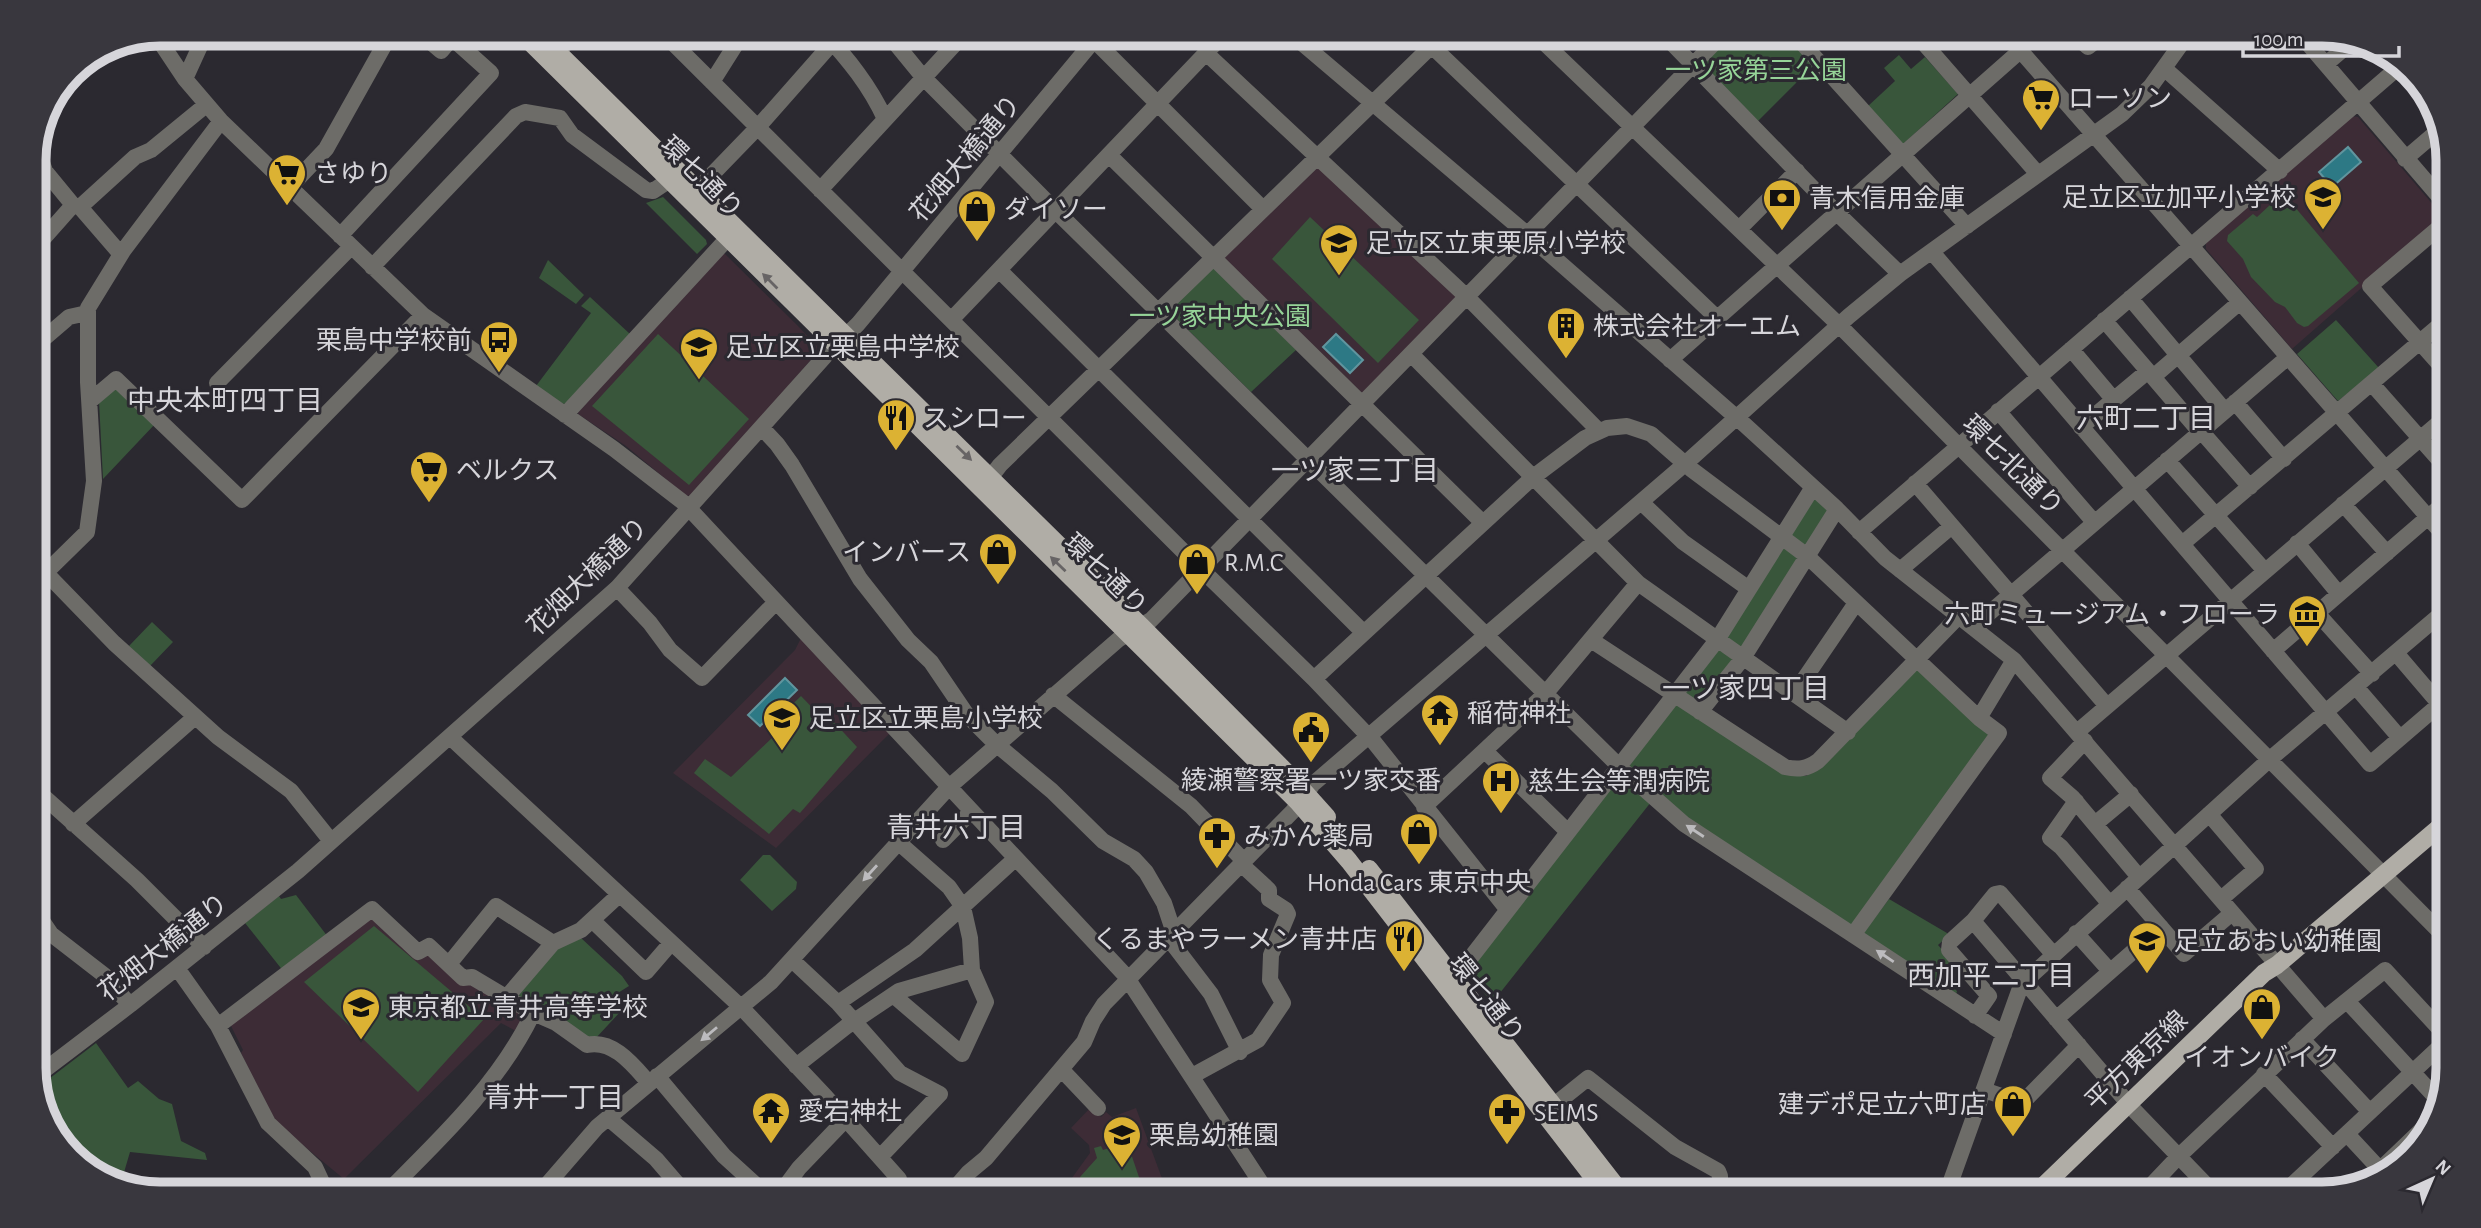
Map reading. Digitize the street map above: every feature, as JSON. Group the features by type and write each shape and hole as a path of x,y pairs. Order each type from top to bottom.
{"main road":[{"name":"環七通り","path":"539,46 697,190 841,342 1135,630 1356,852 1613,1182"},
{"name":"環七通り","path":"547,46 668,181 727,239 990,478 1135,630"},
{"name":"環七通り","path":"1301,797 1597,1182"},
{"name":"平方東京線","path":"2048,1182 2269,979 2277,965 2436,830"},
{"name":"平方東京線","path":"2063,1182 2131,1107"}],"street":[{"path":"163,46 206,105 221,121 423,315 637,466 689,508 1129,980 1261,1182"},
{"path":"186,79 200,46"},
{"path":"290,187 326,149 384,46"},
{"path":"217,383 346,241 491,73 461,46"},
{"path":"554,57 564,46"},
{"path":"682,46 712,82 1368,735 1507,909"},
{"path":"712,82 735,46"},
{"path":"697,190 758,127 825,46"},
{"path":"839,46 877,100 885,119"},
{"path":"898,46 923,76 1056,211 1620,767 1684,824 2004,1034"},
{"path":"820,190 952,46"},
{"name":"花畑大橋通り","path":"46,1069 204,947 331,841 617,588 903,271 1086,46"},
{"path":"1104,46 1263,209"},
{"path":"951,320 1213,46"},
{"path":"1305,46 1528,235 1736,418 1814,487 1885,558 2014,660 2324,1019"},
{"path":"990,478 1000,465 1212,257 1432,46 1717,318"},
{"name":"環七北通り","path":"1548,46 1839,325 2384,874 2436,918"},
{"path":"1675,46 1900,274"},
{"path":"549,1182 581,1144 608,1118 741,1007 792,960 949,787 1053,695 1135,630 1201,569 1711,46"},
{"path":"1807,46 1967,226"},
{"path":"1926,46 2038,174"},
{"path":"2016,46 2435,526"},
{"path":"960,1182 986,1158 1084,1042 1104,1004 1293,811 1301,797 1368,735 1641,502 1900,274 2139,99 2165,69 2179,46"},
{"path":"2310,46 2435,193"},
{"path":"2326,64 2345,48"},
{"path":"1670,360 2020,51"},
{"path":"1206,53 1467,297 1599,431"},
{"path":"2165,69 2280,171"},
{"path":"1859,532 2394,72"},
{"path":"46,236 135,157 151,150 206,105"},
{"path":"372,267 516,116 525,112 559,118 572,135 646,190 653,191 668,181"},
{"path":"46,572 87,532 94,481 87,313 123,251 221,121"},
{"path":"2405,159 2433,135"},
{"path":"1109,155 1483,523"},
{"path":"1739,229 1797,171"},
{"path":"46,172 118,251 123,251"},
{"path":"2435,231 2370,286 2435,360"},
{"path":"565,415 727,239"},
{"path":"1932,251 2370,764 2436,712"},
{"path":"999,270 1363,632"},
{"path":"2130,298 2178,356 2284,459"},
{"path":"2081,427 2114,400 2178,356 2241,302"},
{"path":"46,336 69,317 87,313"},
{"path":"90,401 116,379 242,500 423,315"},
{"path":"2104,320 2250,487"},
{"path":"2182,544 2435,329"},
{"path":"2071,349 2114,400"},
{"path":"1411,354 1637,583 1848,732"},
{"path":"1973,626 2288,357"},
{"path":"2372,384 2435,456"},
{"path":"1998,411 2094,522"},
{"path":"1314,680 1532,478 1585,438 1599,431 1627,426 1651,435 1807,556 1979,718 1999,733 1853,935"},
{"path":"2232,913 2184,954 2161,927 2095,824 2076,801 2050,778 2107,706 2435,426"},
{"path":"762,428 792,465 860,579 908,640 931,662 967,715 1103,841 1134,859 1146,872 1164,903 1171,936 1211,993 1240,1052"},
{"path":"2167,460 2265,571"},
{"path":"1915,483 2107,706"},
{"path":"1455,978 1717,640 1814,487"},
{"path":"1641,502 1683,542 1749,590"},
{"path":"2343,504 2387,553"},
{"path":"1700,712 1742,658 1837,509"},
{"path":"2275,650 2435,511"},
{"path":"1900,570 1952,526"},
{"path":"2297,543 2339,594"},
{"path":"46,583 218,737 292,791 331,841"},
{"path":"1424,807 1486,752 1545,694 1637,583"},
{"path":"617,588 650,623 670,650 702,678 776,603"},
{"path":"1794,694 1856,603"},
{"path":"2317,613 2372,674"},
{"path":"1591,640 1786,767 1795,769 1809,767 1818,761 1959,616"},
{"path":"1951,1182 2024,982 2270,759 2436,619"},
{"path":"2396,653 2436,695"},
{"path":"1979,718 2014,660"},
{"path":"2356,687 2400,738"},
{"path":"1053,695 1191,806 1269,890 1269,899 1288,914 1271,955 1270,964 1270,981 1283,1003 1258,1040 1192,1076"},
{"path":"73,824 195,717"},
{"path":"450,737 741,1007 846,1119 899,1179 898,1182"},
{"path":"1486,752 1567,831"},
{"path":"2095,824 2131,794"},
{"path":"46,796 73,824 137,880 204,947"},
{"path":"2076,801 2050,838 2109,903"},
{"path":"943,841 971,811"},
{"path":"2209,814 2256,869 2221,898"},
{"path":"893,995 962,1054 986,1002 972,970 970,939 963,907 950,887 898,842"},
{"path":"838,1003 915,950 1015,859"},
{"path":"1975,1016 1989,996 1949,950 1950,942 1973,921 1995,894 2000,893 2053,954"},
{"path":"506,998 553,943 581,930 619,895"},
{"path":"449,964 496,906 553,943"},
{"path":"218,1026 372,909 418,952 429,946 463,978 472,976 506,998 556,1023 587,1045 596,1043 608,1047 629,1060 653,1080 753,1182"},
{"path":"592,920 646,972 671,943"},
{"path":"1973,921 2131,1107 2204,1182"},
{"path":"46,927 51,934 104,975 130,1005"},
{"path":"2056,1020 2161,927"},
{"path":"2076,933 2110,971"},
{"path":"792,960 838,1003 900,1073 940,1094 880,1157"},
{"path":"177,968 218,1026 268,1123 315,1167 322,1182"},
{"path":"796,1066 899,991 972,970"},
{"path":"2154,1182 2302,1039 2385,970 2436,1026"},
{"path":"2347,1001 2432,1093"},
{"path":"397,1182 497,1073 533,1013"},
{"path":"2302,1039 2370,1112"},
{"path":"1984,1090 2022,1103 2079,1045"},
{"path":"2295,1182 2436,1050"},
{"path":"1061,1069 1098,1108"},
{"path":"2264,1074 2333,1147"},
{"path":"1553,1105 1588,1078 1675,1147 1718,1171 1720,1182"},
{"path":"608,1118 656,1159 676,1182"},
{"path":"789,1182 846,1119"},
{"path":"2347,1134 2374,1169"}],"shaded area":[{"name":"足立区立加平小学校","path":"2352,116 2358,117 2435,207 2435,223 2292,349 2206,249 2206,243"},
{"name":"足立区立東栗原小学校","path":"1318,165 1456,294 1456,299 1363,394 1223,259"},
{"name":"足立区立栗島中学校","path":"721,254 725,254 797,325 817,346 817,353 693,495 686,496 626,446 578,414 579,409"},
{"name":"足立区立栗島小学校","path":"802,636 891,732 776,848 673,773 795,650"},
{"name":"東京都立青井高等学校","path":"373,913 524,1016 516,1031 501,1023 344,1179 282,1128 272,1116 230,1024"},
{"path":"1091,1107 1101,1117 1106,1112 1112,1117 1136,1108 1163,1182 1069,1182 1090,1153 1089,1145 1071,1128"}],"green space":[{"name":"一ツ家第三公園","path":"1720,46 1797,46 1814,65 1756,123 1703,68 1704,63"},
{"path":"1899,55 1911,69 1925,57 1958,94 1902,145 1867,107 1895,81 1884,68"},
{"path":"2283,193 2359,283 2304,327 2251,277 2243,259 2227,241 2228,235 2253,214 2257,217"},
{"path":"663,197 706,240 707,244 697,254 646,203"},
{"path":"1310,217 1419,320 1378,363 1272,259"},
{"path":"548,260 584,295 576,304 539,278"},
{"name":"一ツ家中央公園","path":"1212,266 1296,350 1251,392 1169,309"},
{"path":"590,297 630,334 568,403 563,404 536,386 591,313 581,306"},
{"path":"2336,320 2379,368 2338,401 2297,354"},
{"path":"658,334 749,419 689,485 592,406"},
{"path":"113,390 119,390 155,424 103,479 99,401"},
{"path":"1817,499 1828,510 1808,548 1788,536 1811,501"},
{"path":"1782,547 1799,555 1744,649 1725,641"},
{"path":"152,622 173,642 150,666 129,646"},
{"path":"1716,649 1734,657 1701,705 1682,691"},
{"path":"1916,669 1992,738 1851,931 1687,823 1627,769 1671,705 1679,703 1786,774 1806,776 1822,767"},
{"path":"801,696 828,724 832,720 857,747 800,813 793,809 769,834 694,773 705,759 731,777 774,736 768,728"},
{"path":"1622,775 1651,802 1492,1003 1467,972"},
{"path":"763,855 770,855 797,882 796,889 772,911 740,880"},
{"path":"296,895 328,937 284,972 245,923 279,896 281,899"},
{"path":"1889,899 1947,933 1948,936 1938,945 1955,964 1942,977 1957,991 1955,999 1861,936"},
{"path":"374,926 484,1019 418,1092 304,982"},
{"path":"581,938 622,976 629,986 613,996 621,1011 595,1039 587,1042 520,999 518,992 558,948"},
{"path":"96,1043 128,1088 138,1081 159,1099 172,1104 181,1141 205,1153 207,1160 130,1152 123,1176 109,1171 84,1154 65,1132 57,1119 47,1081"},
{"path":"1127,1142 1141,1182 1081,1182 1080,1177 1097,1158 1094,1148 1101,1146 1103,1150"}],"water":[{"path":"2348,147 2361,162 2332,187 2319,172"},
{"path":"1336,334 1363,360 1350,373 1323,347"},
{"path":"785,678 797,690 760,726 748,715"}],"place":[{"name":"ローソン","path":"2041,132"},
{"name":"さゆり","path":"287,207"},
{"name":"足立区立加平小学校","path":"2323,231"},
{"name":"青木信用金庫","path":"1782,232"},
{"name":"ダイソー","path":"977,243"},
{"name":"足立区立東栗原小学校","path":"1339,277"},
{"name":"株式会社オーエム","path":"1566,360"},
{"name":"栗島中学校前","path":"499,374"},
{"name":"足立区立栗島中学校","path":"699,381"},
{"name":"スシロー","path":"896,452"},
{"name":"ベルクス","path":"429,504"},
{"name":"インバース","path":"998,586"},
{"name":"R.M.C","path":"1197,596"},
{"name":"六町ミュージアム・フローラ","path":"2307,648"},
{"name":"稲荷神社","path":"1440,747"},
{"name":"足立区立栗島小学校","path":"782,752"},
{"name":"綾瀬警察署一ツ家交番","path":"1311,764"},
{"name":"慈生会等潤病院","path":"1501,815"},
{"name":"Honda Cars 東京中央","path":"1419,866"},
{"name":"みかん薬局","path":"1217,870"},
{"name":"くるまやラーメン青井店","path":"1404,973"},
{"name":"足立あおい幼稚園","path":"2147,975"},
{"name":"東京都立青井高等学校","path":"361,1041"},
{"name":"イオンバイク","path":"2262,1041"},
{"name":"建デポ足立六町店","path":"2013,1138"},
{"name":"愛宕神社","path":"771,1145"},
{"name":"SEIMS","path":"1507,1146"},
{"name":"栗島幼稚園","path":"1122,1169"}],"district":[{"name":"中央本町四丁目","path":"225,400"},
{"name":"六町二丁目","path":"2146,418"},
{"name":"一ツ家三丁目","path":"1355,470"},
{"name":"一ツ家四丁目","path":"1746,688"},
{"name":"青井六丁目","path":"956,827"},
{"name":"西加平二丁目","path":"1991,975"},
{"name":"青井一丁目","path":"554,1097"}]}
